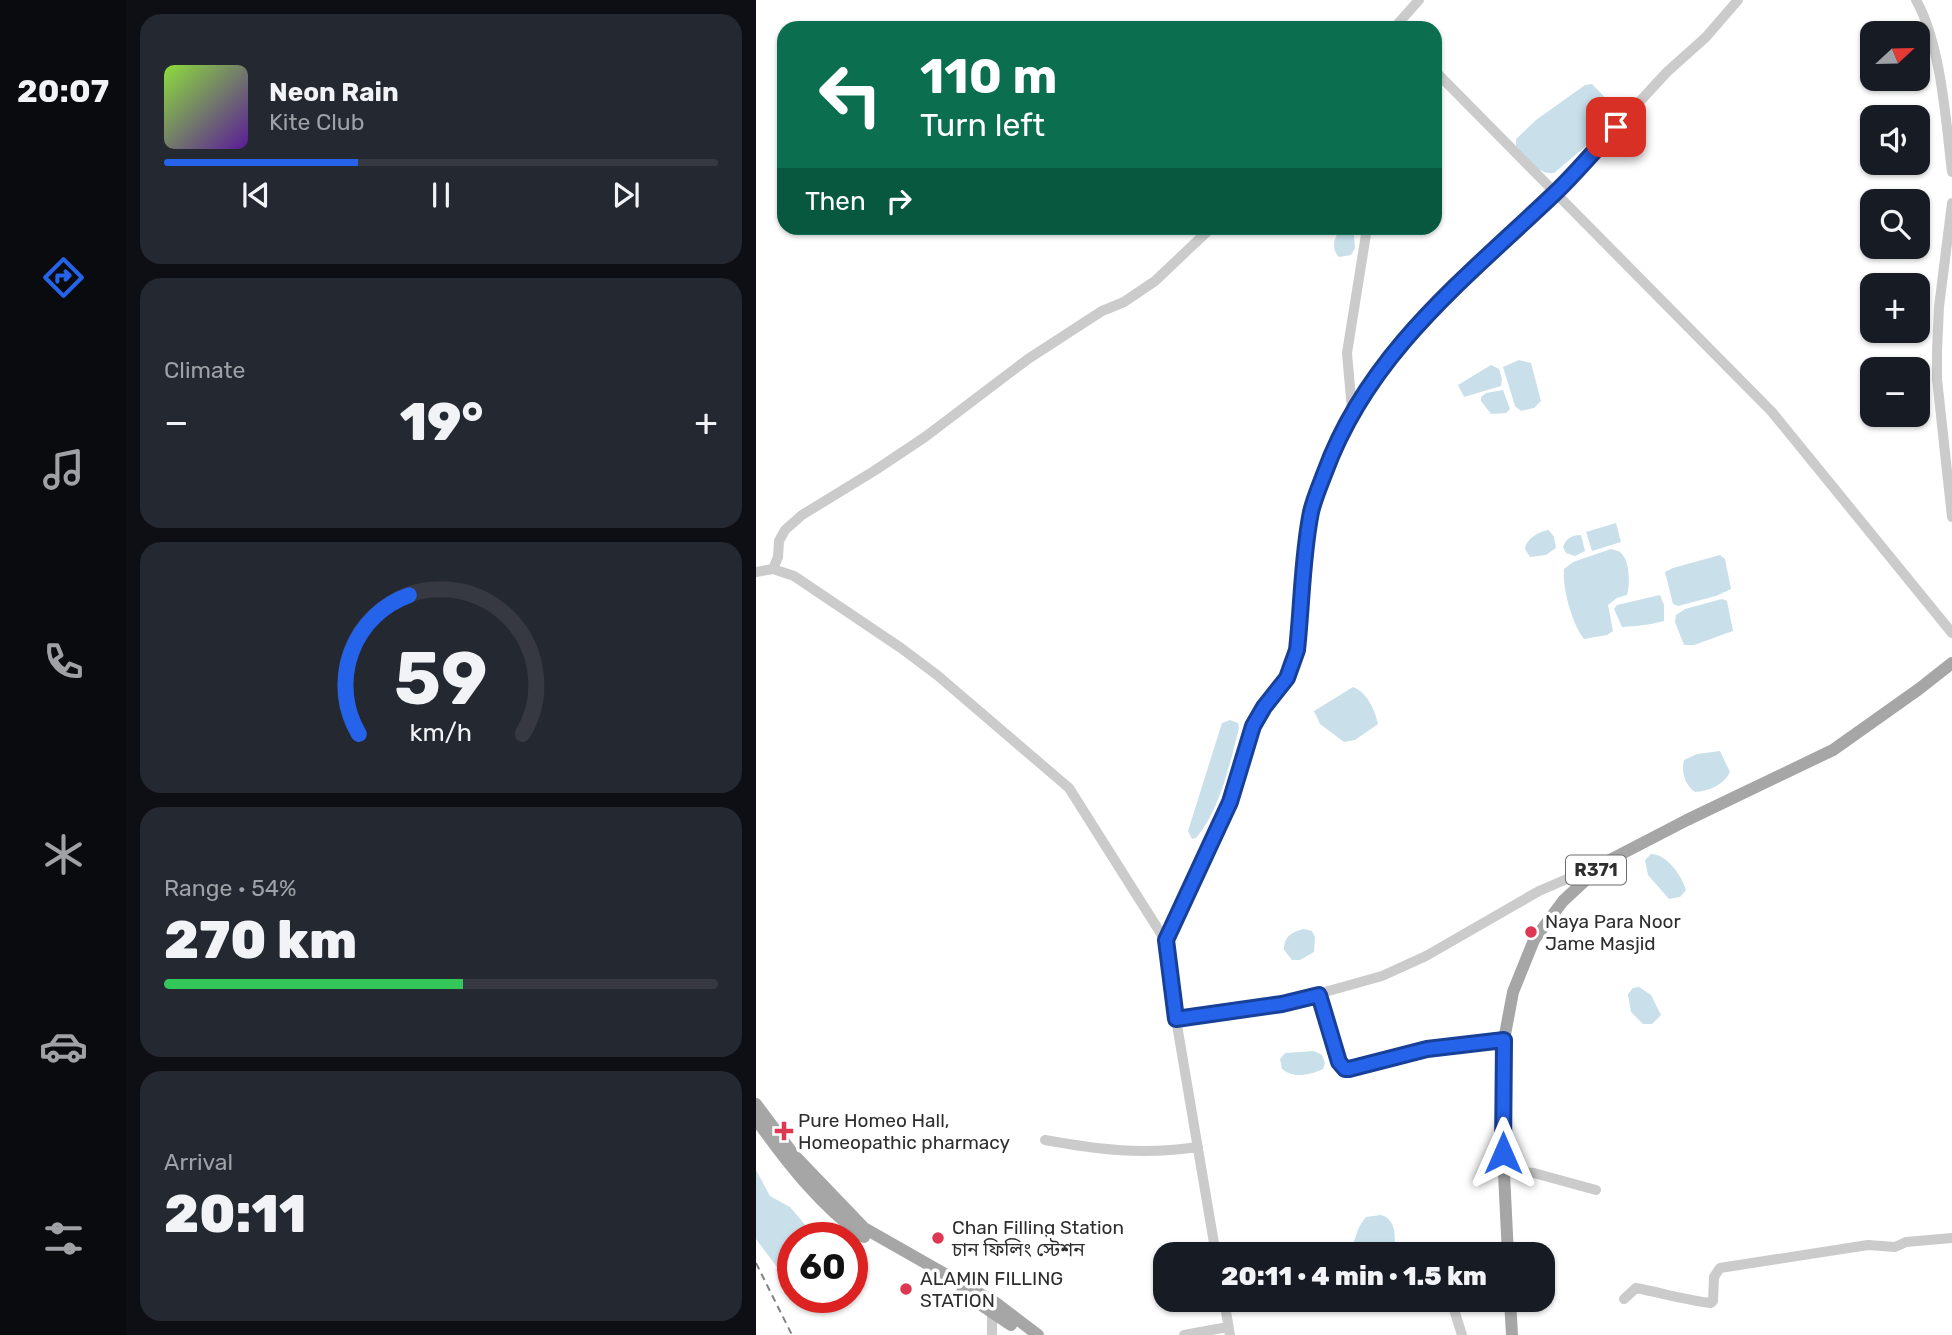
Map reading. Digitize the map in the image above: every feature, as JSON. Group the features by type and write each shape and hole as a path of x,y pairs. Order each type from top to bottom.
{"main road":[{"name":"R371","path":"1507,1242 1504,1171 1504,1040 1513,992 1534,940 1563,901 1604,863 1686,820 1833,750 1952,663"},
{"path":"756,1104 794,1155 864,1228 996,1303 1038,1335"},
{"path":"756,1119 811,1188 848,1225 992,1311 1026,1335"},
{"path":"1511,1312 1512,1335"}],"street":[{"path":"1400,21 1419,0"},
{"path":"1166,940 1230,802 1253,726 1292,668 1297,650 1311,512 1336,442 1352,410 1385,361 1411,332 1496,246 1556,192 1667,72 1706,37 1738,0"},
{"path":"1916,0 1924,15 1937,63 1952,172"},
{"path":"1442,78 1772,412 1952,633"},
{"path":"1952,203 1939,307 1937,350 1937,379 1952,517"},
{"path":"773,569 778,558 779,541 785,530 802,515 925,437 1028,359 1102,311 1124,302 1154,281 1203,235"},
{"path":"1352,410 1347,352 1366,235"},
{"path":"756,572 773,569 783,571 901,648 937,675 1069,788 1166,940 1176,1019 1214,1242"},
{"path":"1176,1019 1282,1004 1382,976 1415,961 1539,891 1604,863"},
{"path":"1319,995 1339,1062 1345,1069 1427,1049 1504,1040"},
{"path":"1045,1140 1116,1152 1155,1153 1198,1147"},
{"path":"1504,1171 1534,1173 1596,1190"},
{"path":"1624,1299 1636,1288 1711,1303 1714,1277 1720,1268 1868,1245 1895,1247 1906,1242 1952,1238"},
{"path":"992,1311 992,1335"},
{"path":"1184,1335 1229,1331 1226,1312"},
{"path":"1455,1312 1462,1335"}],"water":[{"path":"1592,84 1616,109 1611,125 1554,173 1537,168 1516,146 1516,139 1536,120 1585,85"},
{"path":"1337,235 1354,235 1355,248 1351,255 1339,257 1334,248"},
{"path":"1519,360 1531,363 1541,401 1534,408 1521,411 1515,406 1503,367"},
{"path":"1491,365 1499,369 1501,386 1464,397 1458,385"},
{"path":"1503,390 1510,409 1506,413 1491,414 1481,397 1486,393"},
{"path":"1616,523 1621,542 1592,551 1586,532"},
{"path":"1549,530 1554,537 1556,548 1546,555 1530,557 1525,549 1530,539"},
{"path":"1581,535 1585,551 1575,556 1566,553 1563,547 1566,541 1572,536"},
{"path":"1611,549 1621,553 1627,563 1627,595 1608,605 1613,631 1607,635 1584,639 1569,605 1564,569 1573,562"},
{"path":"1720,555 1725,559 1731,589 1678,606 1673,604 1665,572"},
{"path":"1660,595 1664,605 1664,621 1622,627 1614,609 1617,605"},
{"path":"1722,599 1727,601 1733,631 1694,645 1684,645 1675,622 1676,615 1685,609"},
{"path":"1353,687 1370,702 1378,724 1355,740 1344,742 1320,724 1314,711"},
{"path":"1230,720 1238,723 1239,728 1223,786 1212,814 1196,838 1192,839 1188,831 1222,723"},
{"path":"1720,751 1730,772 1727,777 1716,786 1695,792 1685,778 1684,760 1697,754"},
{"path":"1651,854 1663,858 1677,872 1686,890 1680,897 1669,899 1648,875 1645,860"},
{"path":"1304,929 1312,931 1315,937 1314,952 1300,960 1292,960 1284,950 1285,941 1292,933"},
{"path":"1639,987 1651,995 1661,1015 1652,1024 1643,1024 1631,1012 1628,994 1633,988"},
{"path":"1314,1051 1322,1055 1325,1063 1323,1069 1302,1075 1282,1069 1280,1059 1285,1053"},
{"path":"756,1170 770,1196 790,1207 803,1222 777,1222 777,1267 756,1239"},
{"path":"1381,1215 1390,1221 1395,1242 1354,1242 1366,1217"}],"railway":[{"path":"756,1263 792,1335"}],"place":[{"name":"Naya Para Noor Jame Masjid","path":"1531,932"},
{"name":"Pure Homeo Hall, Homeopathic pharmacy","path":"784,1131"},
{"name":"Chan Filling Station চান ফিলিং স্টেশন","path":"938,1238"},
{"name":"ALAMIN FILLING STATION","path":"906,1289"}],"route":[{"path":"1503,1153 1504,1040 1427,1049 1399,1058 1345,1069 1339,1062 1319,995 1248,1010 1176,1019 1166,940 1230,802 1253,726 1292,668 1297,650 1311,512 1336,442 1352,410 1385,361 1411,332 1496,246 1556,192 1616,127"}]}
